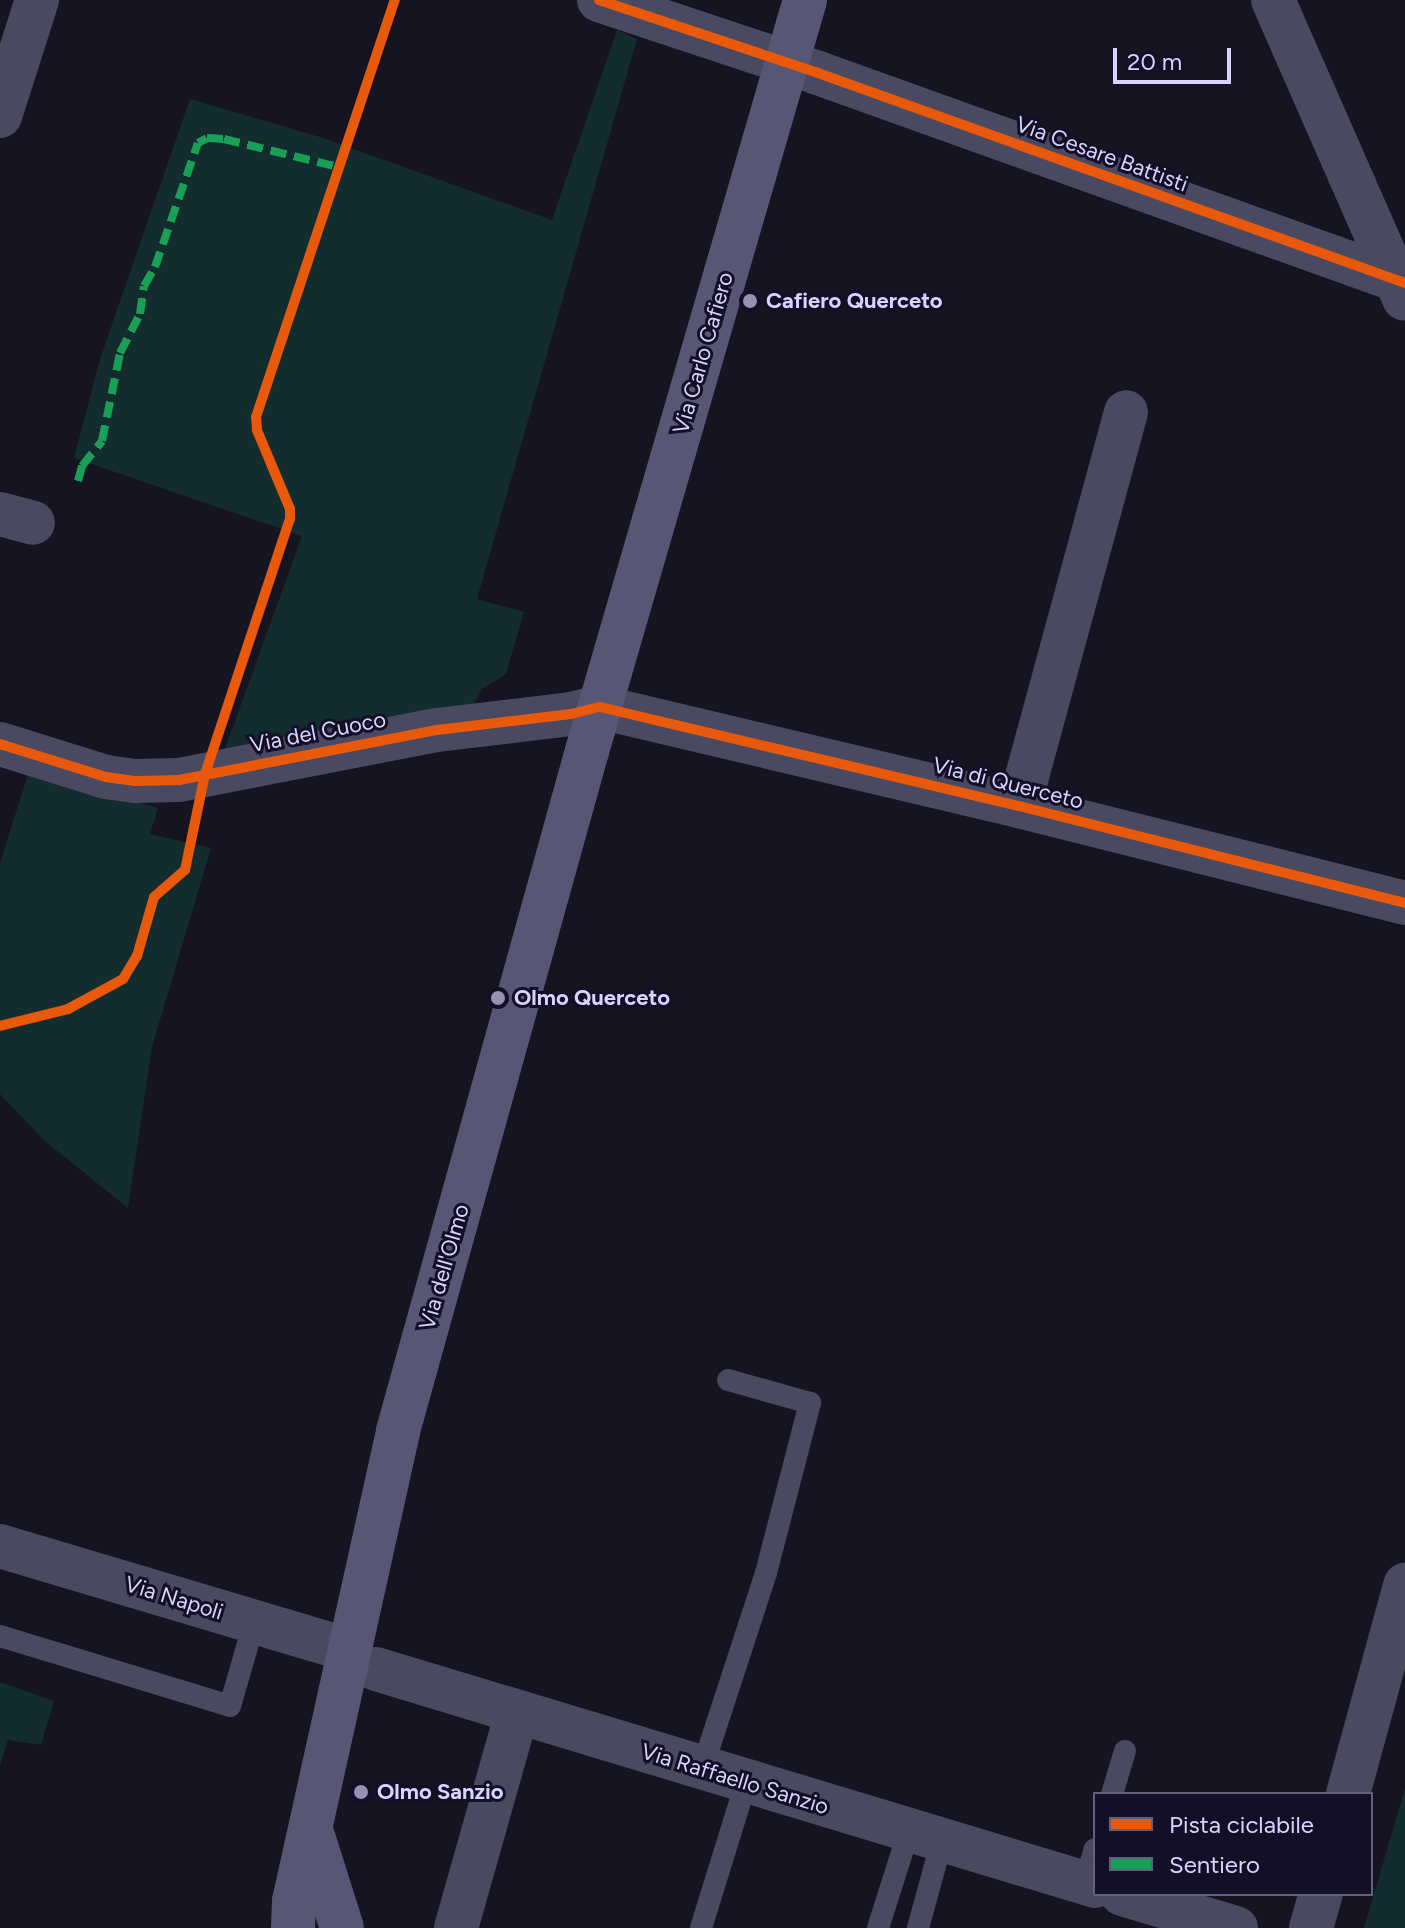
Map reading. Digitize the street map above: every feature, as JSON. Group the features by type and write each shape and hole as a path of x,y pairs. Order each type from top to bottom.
{"main road":[{"name":"Via Carlo Cafiero","path":"600,707 805,0"},
{"name":"Via dell'Olmo","path":"293,1928 294,1901 362,1660 398,1431 600,707"},
{"name":"Via dell'Olmo","path":"312,1834 342,1928"}],"street":[{"path":"0,116 37,0"},
{"name":"Via Cesare Battisti","path":"599,0 786,63 1402,288"},
{"path":"1273,0 1402,288"},
{"name":"Via di Querceto","path":"1019,806 1126,412"},
{"name":"Via del Cuoco","path":"0,744 106,777 135,781 179,780 437,730 600,707"},
{"name":"Via di Querceto","path":"600,707 1019,806 1405,903"},
{"name":"Via Napoli","path":"0,1546 254,1623 362,1660"},
{"path":"1349,1792 1405,1585"},
{"name":"Via Raffaello Sanzio","path":"362,1660 517,1713 746,1783 925,1835 1093,1877"},
{"path":"455,1925 517,1713"},
{"name":"Via Raffaello Sanzio","path":"1137,1896 1190,1921"},
{"path":"1311,1928 1320,1896"}],"lane":[{"path":"702,1769 766,1573 810,1403 728,1380"},
{"path":"0,1636 230,1706 254,1623"},
{"path":"1113,1792 1125,1751"},
{"path":"701,1928 746,1783"},
{"path":"878,1928 925,1835"},
{"path":"918,1928 925,1835"}],"green space":[{"path":"617,30 637,39 477,599 524,612 506,674 482,689 472,708 222,757 302,536 74,458 100,359 190,99 320,137 552,220"},
{"path":"29,771 158,808 150,834 211,848 152,1047 128,1208 46,1142 0,1094 0,863"},
{"path":"0,1682 54,1701 41,1745 8,1740 0,1766"},
{"path":"1405,1788 1405,1928 1364,1928"}],"marked path":[{"path":"78,481 82,466 102,441 120,353 140,314 144,286 155,267 198,143 207,138 224,139 338,167"}],"cycle path":[{"path":"0,1026 68,1009 123,979 137,956 154,897 185,870 205,774 290,519 290,509 257,430 256,417 395,0"},
{"path":"599,0 818,73 1405,283"},
{"path":"0,744 106,777 135,781 179,780 437,730 571,714 600,707 1019,806 1405,903"}],"place":[{"name":"Cafiero Querceto","path":"750,301"},
{"name":"Olmo Querceto","path":"498,998"},
{"name":"Olmo Sanzio","path":"361,1792"}]}
